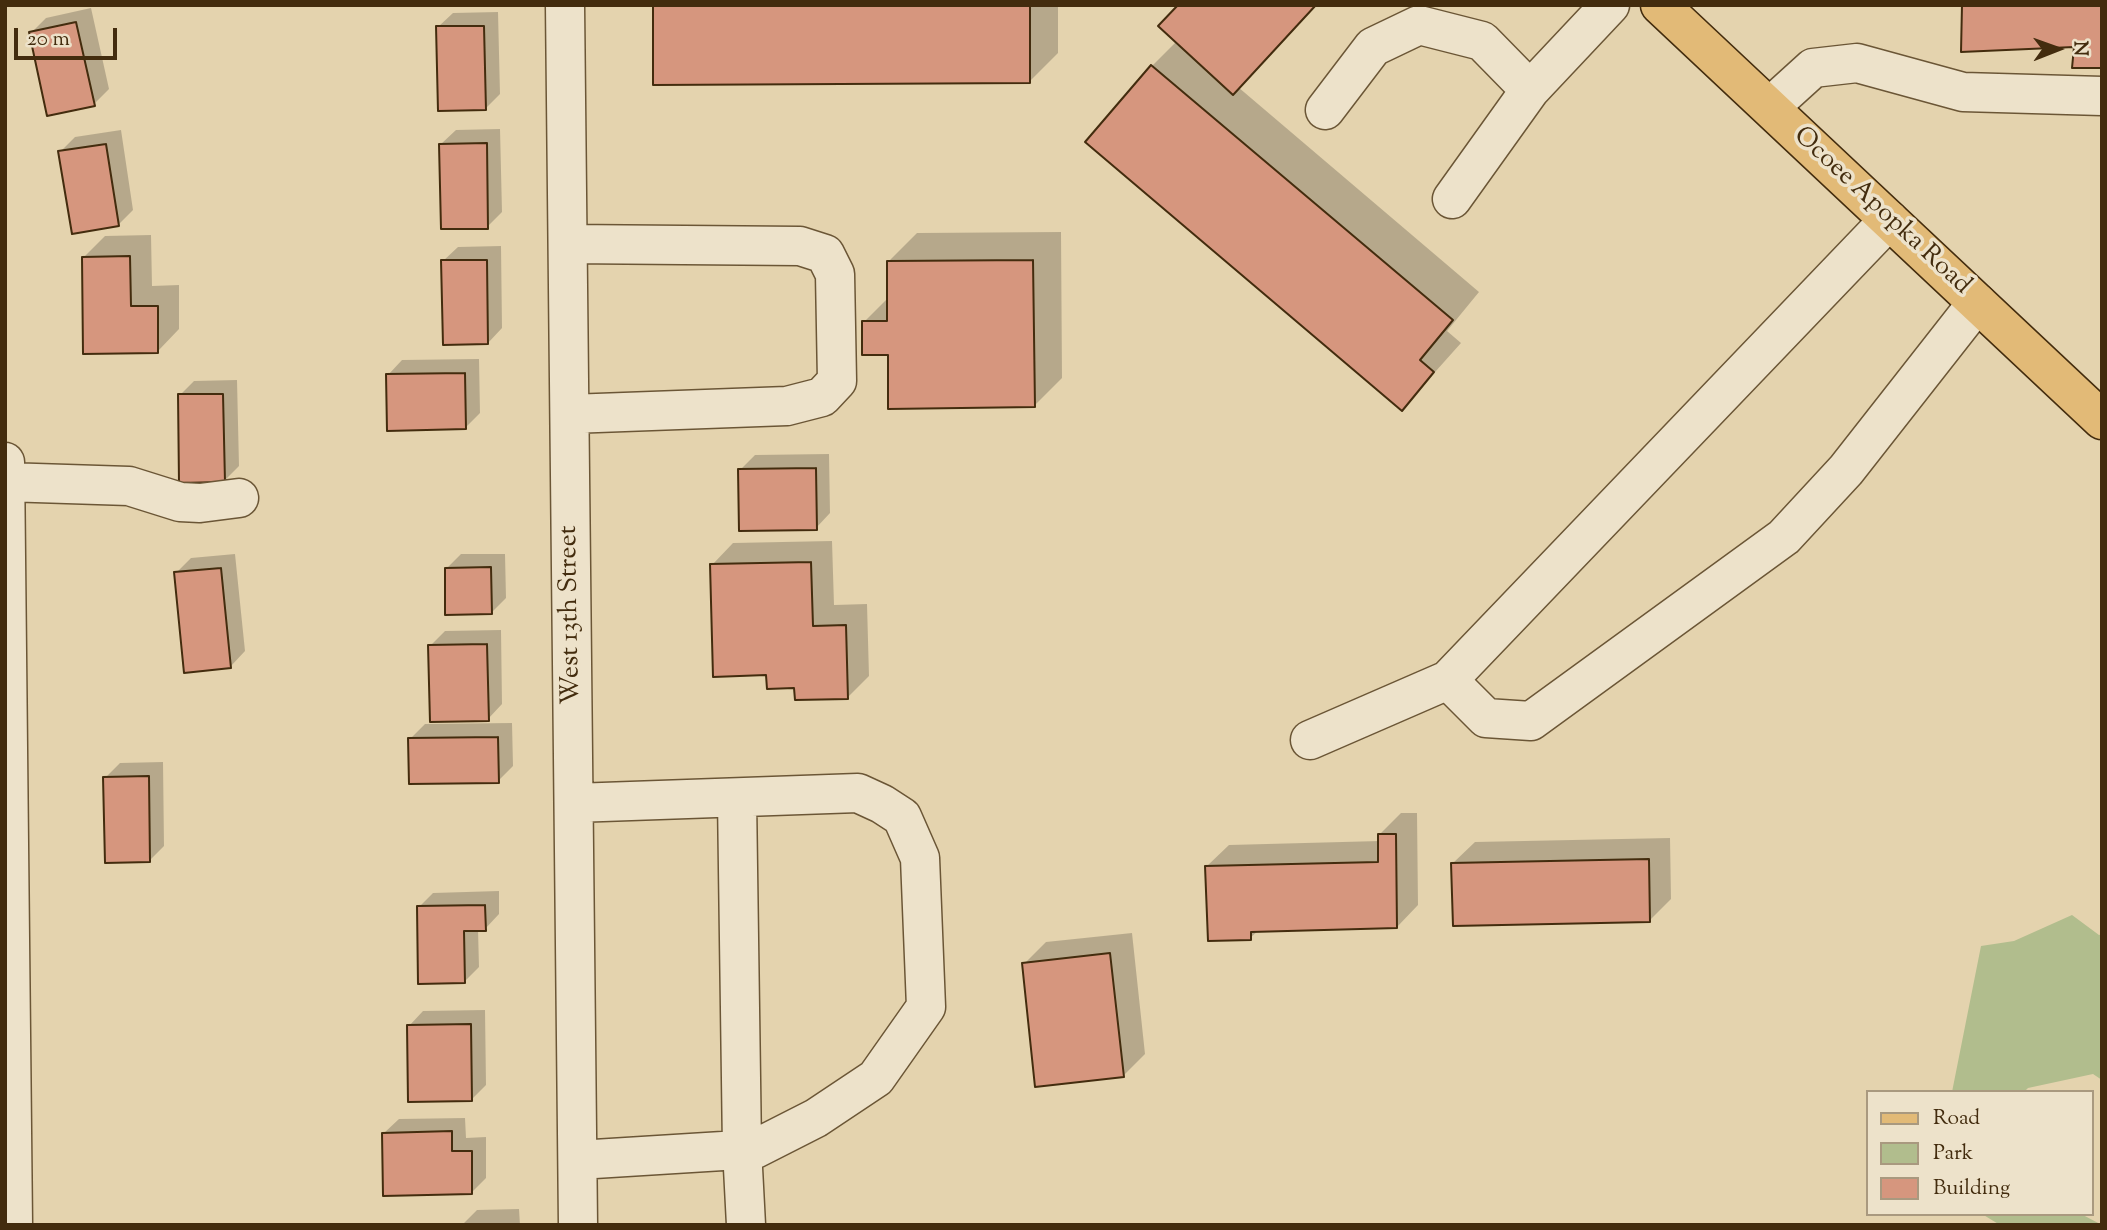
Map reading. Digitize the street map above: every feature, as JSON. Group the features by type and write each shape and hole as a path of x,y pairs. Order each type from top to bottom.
{"main road":[{"name":"Ocoee Apopka Road","path":"1660,5 1978,303 2097,406"}],"street":[{"name":"West 13th Street","path":"565,5 578,1225"},
{"path":"1452,199 1530,90 1610,5"},
{"path":"1325,110 1373,47 1419,25 1482,41 1530,90"},
{"path":"1769,107 1813,68 1857,63 1963,92 2102,96"},
{"path":"1310,740 1448,680 1889,220"},
{"path":"568,244 800,246 825,254 835,274 837,381 822,397 787,406 570,414"},
{"path":"1448,680 1486,718 1531,721 1784,537 1846,470 1978,303"},
{"path":"5,463 13,1225"},
{"path":"5,482 130,486 180,502 200,503 239,498"},
{"path":"574,803 858,793 902,817 920,858 926,1007 876,1078 816,1118 755,1149 578,1160"},
{"path":"737,798 742,1149 746,1225"}],"green space":[{"path":"2072,915 2099,935 2102,934 2102,1080 2093,1074 2026,1090 1952,1090 1981,946 2014,941"},
{"path":"1985,1216 2085,1216 2102,1225 2000,1225"}],"building":[{"path":"653,5 1030,5 1030,83 653,85"},
{"path":"1178,5 1316,5 1233,95 1158,26"},
{"path":"1962,5 2102,5 2102,68 2072,68 2074,47 1961,52"},
{"path":"76,22 95,106 47,116 29,32"},
{"path":"436,26 484,26 486,110 438,111"},
{"path":"1151,65 1453,320 1420,360 1434,372 1402,411 1085,142"},
{"path":"487,143 488,229 441,229 439,144"},
{"path":"106,144 119,226 72,234 58,151"},
{"path":"130,256 131,306 158,306 158,353 83,354 82,257"},
{"path":"441,260 487,260 488,344 443,345"},
{"path":"1033,260 1035,407 888,409 888,355 862,355 862,321 887,321 887,261"},
{"path":"465,373 466,429 387,431 386,374"},
{"path":"178,394 223,394 225,482 179,483"},
{"path":"816,468 817,530 739,531 738,469"},
{"path":"811,562 813,626 846,625 848,699 795,700 794,688 767,689 766,675 713,677 710,564"},
{"path":"491,567 492,614 445,615 445,568"},
{"path":"221,568 231,668 184,673 174,572"},
{"path":"487,644 489,721 430,722 428,645"},
{"path":"498,737 499,783 409,784 408,738"},
{"path":"149,776 150,862 105,863 103,777"},
{"path":"1378,834 1396,834 1397,928 1251,932 1251,940 1208,941 1205,866 1378,862"},
{"path":"1649,859 1650,922 1453,926 1451,863"},
{"path":"485,905 486,931 464,931 465,983 418,984 417,906"},
{"path":"1110,953 1124,1077 1035,1087 1022,963"},
{"path":"471,1024 472,1101 408,1102 407,1025"},
{"path":"452,1131 452,1151 472,1151 472,1194 383,1196 382,1133"}]}
